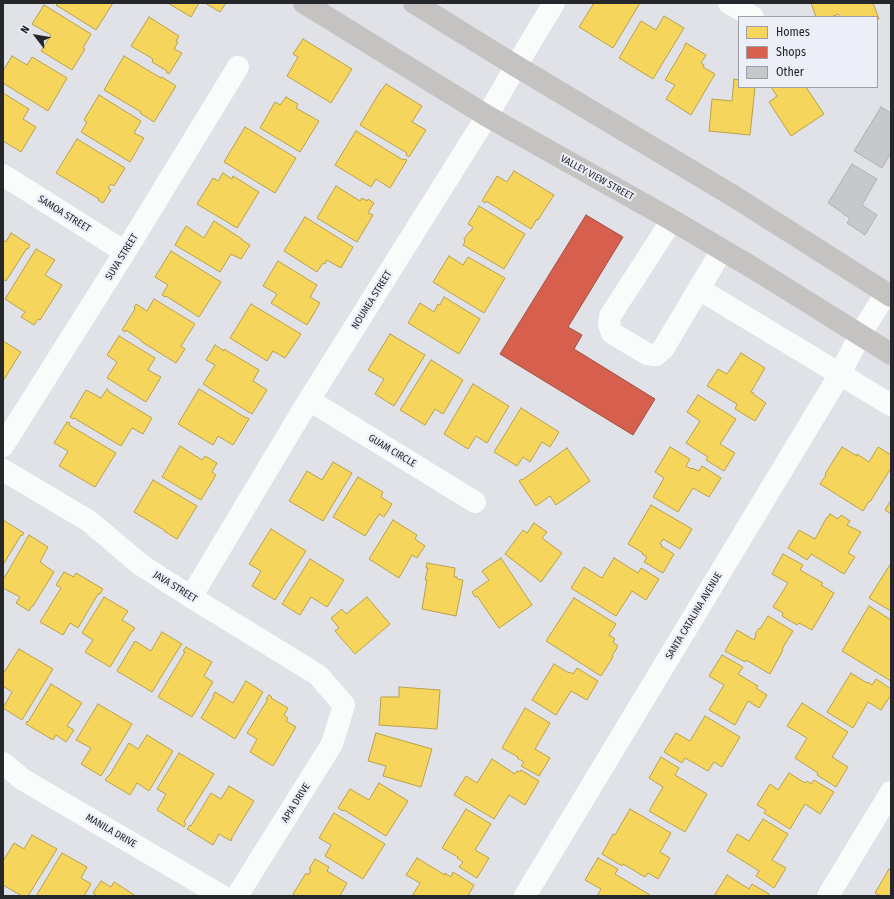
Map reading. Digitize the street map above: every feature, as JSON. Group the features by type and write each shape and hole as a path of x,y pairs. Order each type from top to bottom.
{"main road":[{"name":"VALLEY VIEW STREET","path":"304,3 487,116 672,220 891,354"},
{"path":"414,3 735,197 889,294"}],"street":[{"name":"NOUMEA STREET","path":"191,597 309,400 487,116 554,3"},
{"path":"729,3 751,16"},
{"name":"SUVA STREET","path":"3,446 125,252 238,67"},
{"name":"SAMOA STREET","path":"3,176 125,252"},
{"path":"672,220 610,316 609,325 612,333 647,354 656,355 663,349 722,250"},
{"path":"699,289 891,405"},
{"name":"SANTA CATALINA AVENUE","path":"525,896 840,374 860,335 889,294"},
{"name":"GUAM CIRCLE","path":"309,400 475,502"},
{"name":"JAVA STREET","path":"3,470 89,521 141,565 318,675 344,705"},
{"name":"APIA DRIVE","path":"237,896 332,744 344,705"},
{"name":"MANILA DRIVE","path":"3,763 22,779 222,896"},
{"path":"828,896 891,792"}],"building: Homes":[{"path":"58,3 113,3 96,30 56,5"},
{"path":"168,3 199,3 191,17"},
{"path":"205,3 226,3 220,12"},
{"path":"594,3 640,3 613,48 579,27"},
{"path":"811,3 873,3 878,16 839,16 838,14 833,16 816,16"},
{"path":"44,5 91,34 83,48 85,49 72,70 41,51 51,35 32,24"},
{"path":"664,16 684,28 653,79 619,58 641,21 656,30"},
{"path":"149,17 179,36 176,41 178,42 174,49 182,53 169,74 166,72 167,71 152,62 153,59 131,46"},
{"path":"303,39 352,69 331,103 287,76 298,57 293,54"},
{"path":"686,43 706,55 701,63 704,65 703,67 715,74 691,115 666,99 675,85 665,80"},
{"path":"12,56 27,65 32,57 67,78 48,111 3,83 3,71"},
{"path":"124,56 176,86 154,122 140,113 141,112 104,90"},
{"path":"734,79 738,80 738,88 755,88 750,135 709,131 712,99 732,101"},
{"path":"386,84 422,106 412,122 426,130 409,157 406,155 407,153 360,125"},
{"path":"772,88 807,88 824,114 791,136 769,102 777,96"},
{"path":"3,93 29,109 23,119 36,127 21,152 3,141"},
{"path":"99,95 141,121 134,133 144,138 130,162 81,132 87,122 84,120"},
{"path":"286,97 298,104 296,108 319,121 300,152 260,128 275,102 280,105"},
{"path":"245,127 296,158 275,193 224,162"},
{"path":"356,131 403,160 407,160 390,188 376,179 371,187 335,165"},
{"path":"77,139 125,168 114,186 111,184 108,188 111,190 103,203 98,200 99,199 56,173"},
{"path":"514,171 554,195 531,229 486,201 485,203 482,201 497,176 507,182"},
{"path":"223,173 232,179 233,176 259,192 237,228 197,204 213,178 218,181"},
{"path":"336,186 360,201 362,198 367,201 368,199 374,203 368,213 373,215 357,242 317,218"},
{"path":"479,206 525,234 504,269 463,245 465,242 464,239 473,227 468,224"},
{"path":"305,217 353,247 341,268 327,260 317,272 284,251"},
{"path":"214,221 250,245 241,259 231,254 220,272 175,245 186,226 204,238"},
{"path":"11,233 30,245 6,281 3,279 3,240 6,242"},
{"path":"36,249 55,260 45,275 62,285 40,320 38,319 34,325 21,317 25,312 5,299"},
{"path":"171,251 221,282 199,317 162,295 168,285 155,277"},
{"path":"449,256 463,265 468,257 505,278 484,313 433,282"},
{"path":"278,261 317,285 310,297 320,303 307,325 271,303 277,294 263,286"},
{"path":"444,297 480,319 459,354 408,323 420,303 434,312"},
{"path":"154,299 195,324 181,346 185,349 176,363 142,342 126,330 125,332 122,330 135,309 136,304 147,311"},
{"path":"251,304 301,334 285,358 273,351 267,361 230,338"},
{"path":"390,334 425,355 394,406 375,394 384,379 368,370"},
{"path":"119,336 155,358 148,370 161,377 146,402 107,378 117,362 107,355"},
{"path":"3,341 21,352 3,381"},
{"path":"215,345 259,370 253,381 267,390 252,414 203,384 215,365 206,360"},
{"path":"741,353 765,368 751,392 766,403 755,421 735,409 737,404 707,386 718,369 727,374"},
{"path":"431,360 463,380 443,414 435,409 425,425 400,410"},
{"path":"473,384 509,406 487,443 476,436 468,449 444,434"},
{"path":"107,389 109,392 152,418 143,434 132,428 121,446 70,417 86,390 101,398"},
{"path":"199,389 249,419 233,445 218,436 213,445 178,424"},
{"path":"698,395 736,419 720,444 735,453 724,471 706,460 708,457 686,443 700,421 687,412"},
{"path":"521,408 559,432 550,447 542,442 530,462 523,457 517,466 494,452"},
{"path":"67,422 70,423 69,425 116,453 95,487 59,466 68,451 54,443"},
{"path":"180,446 202,460 205,456 217,463 212,472 216,475 201,500 162,477"},
{"path":"670,447 690,459 686,466 699,471 702,466 721,478 709,497 693,488 678,512 653,497 664,478 655,472"},
{"path":"842,447 869,462 878,447 891,455 891,468 863,511 820,484"},
{"path":"567,448 590,481 556,505 550,496 536,506 519,481"},
{"path":"333,462 352,473 323,521 289,501 307,471 322,480"},
{"path":"358,477 383,492 381,497 392,504 384,517 379,514 365,536 333,517"},
{"path":"153,480 197,506 177,539 134,512"},
{"path":"891,500 891,514 885,510"},
{"path":"651,505 692,529 680,549 663,539 660,544 662,545 661,546 674,554 663,573 644,562 647,557 628,544"},
{"path":"830,514 838,519 841,515 850,521 847,525 861,532 848,553 855,557 844,574 811,554 807,560 788,548 799,530 815,539"},
{"path":"3,520 24,533 22,536 21,535 3,565"},
{"path":"393,520 417,535 415,539 425,546 417,558 412,555 399,578 369,559"},
{"path":"534,523 547,532 542,538 562,553 541,582 505,554 523,530 527,533"},
{"path":"271,529 306,551 275,600 252,586 261,571 249,564"},
{"path":"29,535 48,547 40,562 54,572 29,611 16,603 20,597 3,588 3,580"},
{"path":"783,554 803,565 800,570 823,583 821,585 834,593 812,630 799,623 797,625 782,616 783,613 773,607 788,583 772,574"},
{"path":"501,558 532,605 499,628 477,596 475,597 472,592 489,580 482,571"},
{"path":"614,558 638,573 641,568 659,579 646,600 632,591 616,616 571,588 584,567 602,578"},
{"path":"310,559 344,580 327,607 311,597 300,615 282,604"},
{"path":"427,563 455,568 454,577 463,580 456,616 422,609 427,580 425,580 428,568 426,568"},
{"path":"891,563 891,611 869,598"},
{"path":"64,572 74,577 76,573 103,589 100,594 98,594 78,628 70,623 63,635 40,622 61,588 56,585"},
{"path":"104,597 128,611 122,620 135,628 110,667 85,652 93,640 82,633"},
{"path":"367,597 390,624 355,654 335,631 339,628 331,618 342,609 346,614"},
{"path":"574,598 616,624 609,635 615,639 613,642 618,646 601,676 546,641"},
{"path":"869,606 891,620 891,681 842,651"},
{"path":"768,616 793,631 782,649 783,650 770,674 746,660 745,662 725,651 737,630 754,640 755,634"},
{"path":"162,632 182,644 152,692 117,671 135,641 151,651"},
{"path":"186,647 212,662 204,676 213,682 192,717 158,697 185,652 183,651"},
{"path":"19,649 53,669 22,720 3,708 12,692 3,686 3,674"},
{"path":"722,655 743,667 738,674 758,686 756,688 767,695 759,708 748,701 735,725 709,710 724,685 709,676"},
{"path":"554,664 573,674 577,668 598,681 587,700 571,691 556,715 532,700"},
{"path":"851,673 872,685 876,679 891,689 891,695 881,710 868,702 853,728 827,712"},
{"path":"246,681 263,692 235,739 201,718 215,692 233,703"},
{"path":"51,684 82,703 67,726 74,730 66,742 56,735 53,740 26,724"},
{"path":"399,687 440,690 437,729 379,725 381,697 399,697"},
{"path":"269,695 272,697 271,698 288,708 284,715 288,718 286,721 296,727 273,766 250,752 257,739 247,733"},
{"path":"802,703 848,732 832,757 848,767 836,787 795,758 807,738 787,726"},
{"path":"98,704 132,724 101,776 81,764 91,748 76,740"},
{"path":"525,708 550,723 535,749 550,758 539,776 521,766 524,762 502,748"},
{"path":"705,716 740,737 722,767 714,762 708,771 685,758 682,763 664,752 676,733 690,741"},
{"path":"376,733 432,749 421,787 383,776 386,766 368,761"},
{"path":"147,735 173,751 149,791 137,783 130,795 105,780 129,743 138,749"},
{"path":"179,753 214,774 184,822 186,824 184,827 157,810 166,794 157,789"},
{"path":"661,757 679,768 675,775 707,794 685,832 649,811 663,787 649,778"},
{"path":"492,759 515,774 517,771 520,772 521,770 539,781 525,805 509,795 494,819 454,795 466,776 477,783"},
{"path":"789,773 805,783 807,781 811,784 814,780 834,792 820,814 805,804 790,829 764,813 766,810 757,805 770,784 778,790"},
{"path":"379,783 408,801 386,836 344,810 343,811 338,808 350,789 369,800"},
{"path":"229,786 254,801 231,841 219,834 213,845 187,829 190,825 191,826 211,793 221,799"},
{"path":"466,809 491,824 475,850 489,858 477,878 459,867 463,862 457,858 458,857 442,848"},
{"path":"630,809 671,833 660,852 670,858 658,879 648,873 645,877 602,854 613,834 615,835"},
{"path":"334,813 385,844 363,879 325,856 331,845 319,838"},
{"path":"763,819 788,834 772,860 786,868 774,888 756,876 759,871 727,851 737,834 749,841"},
{"path":"32,835 57,849 28,896 22,896 3,885 3,861 14,843 24,849"},
{"path":"62,853 87,867 81,878 91,884 84,896 36,896"},
{"path":"417,858 445,875 445,873 451,877 453,872 474,885 468,896 412,896 420,883 406,875"},
{"path":"598,858 618,869 615,874 650,895 597,896 601,889 585,880"},
{"path":"315,859 329,867 327,871 347,883 340,896 296,896 293,894 306,873 308,875 311,870 309,869"},
{"path":"889,869 891,870 891,896 881,896 875,893"},
{"path":"727,875 749,889 752,884 769,894 768,896 714,896"},
{"path":"101,881 111,887 114,882 136,896 97,896 93,893"}],"building: Shops":[{"path":"586,215 623,237 568,327 582,335 574,349 655,399 633,435 500,354"}],"building: Other":[{"path":"881,107 891,113 891,153 882,168 854,151"},
{"path":"852,164 877,179 862,205 877,215 865,235 847,223 850,218 828,203"}]}
